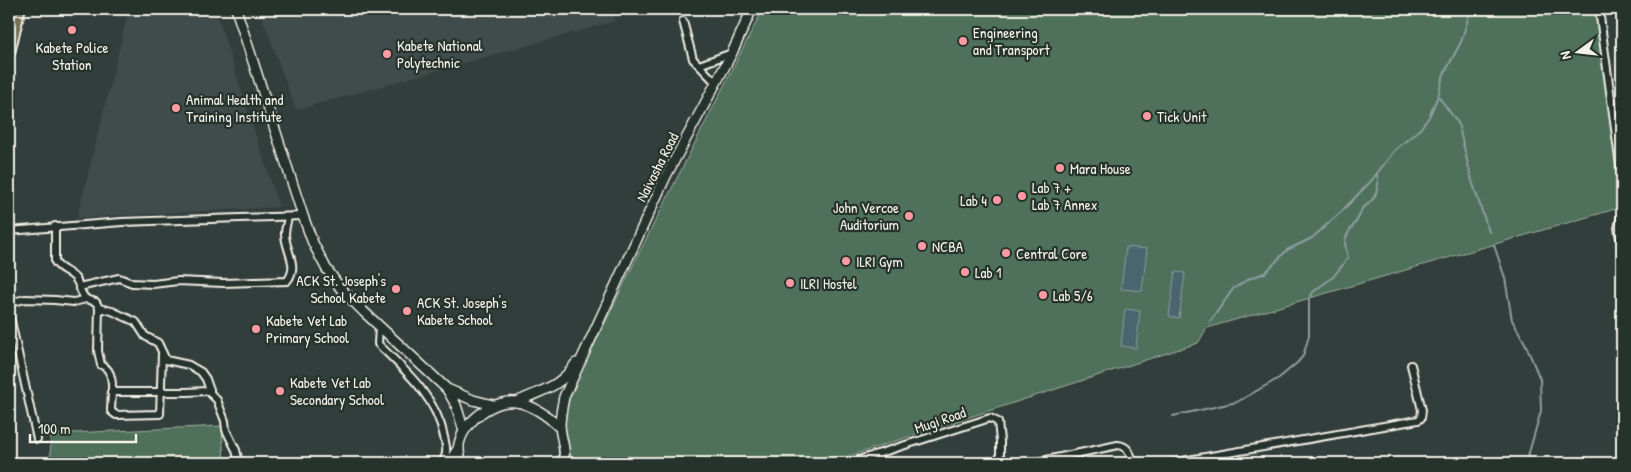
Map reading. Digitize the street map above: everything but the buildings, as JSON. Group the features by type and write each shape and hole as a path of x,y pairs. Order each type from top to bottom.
{"highway":[{"path":"9,51 19,9"}],"main road":[{"path":"236,9 313,243 326,268 341,289 447,388 473,400 493,405 517,402 536,408 560,427"},
{"name":"Naivasha Road","path":"563,463 565,450 560,427 564,397 666,176 732,53 752,9"},
{"name":"Naivasha Road","path":"517,402 555,386 565,377 591,340"},
{"path":"447,388 456,405 464,431"},
{"path":"449,463 459,447 464,431 478,414 493,405"},
{"path":"459,447 462,463"}],"street":[{"path":"1599,9 1622,181"},
{"path":"683,21 692,59 716,83"},
{"path":"699,65 732,53"},
{"path":"1622,214 1618,228 1622,247"},
{"path":"9,231 122,222 288,218 303,216"},
{"path":"79,287 119,278 132,283 153,284 178,281 223,283 287,281 290,278 293,267 285,233 288,218"},
{"path":"54,226 56,262 58,267 74,276 80,293 86,299 96,302 99,308 98,351 101,365 107,367 110,372 111,411 116,415 160,414 161,347 158,343 145,336 136,322 112,311 99,308"},
{"path":"9,303 25,299 74,302 86,299"},
{"path":"9,312 37,439"},
{"path":"379,326 378,344 425,393 435,413 443,433 447,452 442,463"},
{"path":"162,354 166,360 189,365 201,372 206,379 211,394 217,400 239,463"},
{"path":"1171,463 1418,420 1421,418 1422,410 1411,365"},
{"path":"111,392 187,392 207,391 210,389"},
{"name":"Mugi Road","path":"850,463 990,418 998,422 1000,463"},
{"path":"1032,463 1118,445 1128,449 1134,463"},
{"path":"877,454 881,463"}],"shaded area":[{"name":"Animal Health and Training Institute","path":"129,9 215,9 279,207 77,218"},
{"name":"Kabete National Polytechnic","path":"259,9 611,9 615,21 296,110"}],"green space":[{"path":"763,9 1596,9 1622,159 1622,207 1207,328 1198,343 828,463 572,463 565,418 570,395 641,249"},
{"path":"222,426 224,463 51,463 50,434"}],"water":[{"path":"1126,247 1147,249 1142,291 1121,289"},
{"path":"1175,272 1185,273 1179,318 1169,316"},
{"path":"1125,309 1140,311 1136,348 1121,346"}],"waterway":[{"path":"1471,9 1461,42 1443,76 1438,96 1458,123 1472,181 1489,232"},
{"path":"1210,322 1233,289 1248,279 1265,273 1287,250 1312,238 1341,212 1371,181 1395,150 1420,129 1429,117 1438,96"},
{"path":"1173,416 1237,402 1279,378 1303,356 1309,336 1309,300 1313,292 1333,277 1348,258 1345,243 1346,236 1361,213 1362,208 1374,198 1378,184 1377,174"},
{"path":"1494,245 1505,278 1512,320 1525,343 1540,379 1541,411 1526,463"}],"place":[{"name":"Kabete Police Station","path":"72,30"},
{"name":"Engineering and Transport","path":"963,41"},
{"name":"Kabete National Polytechnic","path":"387,54"},
{"name":"Animal Health and Training Institute","path":"176,108"},
{"name":"Tick Unit","path":"1147,116"},
{"name":"Mara House","path":"1060,168"},
{"name":"Lab 7 + Lab 7 Annex","path":"1022,196"},
{"name":"Lab 4","path":"997,200"},
{"name":"John Vercoe Auditorium","path":"909,216"},
{"name":"NCBA","path":"922,246"},
{"name":"Central Core","path":"1006,253"},
{"name":"ILRI Gym","path":"846,261"},
{"name":"Lab 1","path":"965,272"},
{"name":"ILRI Hostel","path":"790,283"},
{"name":"ACK St. Joseph's School Kabete","path":"396,289"},
{"name":"Lab 5/6","path":"1043,295"},
{"name":"ACK St. Joseph's Kabete School","path":"407,311"},
{"name":"Kabete Vet Lab Primary School","path":"256,329"},
{"name":"Kabete Vet Lab Secondary School","path":"280,391"}]}
